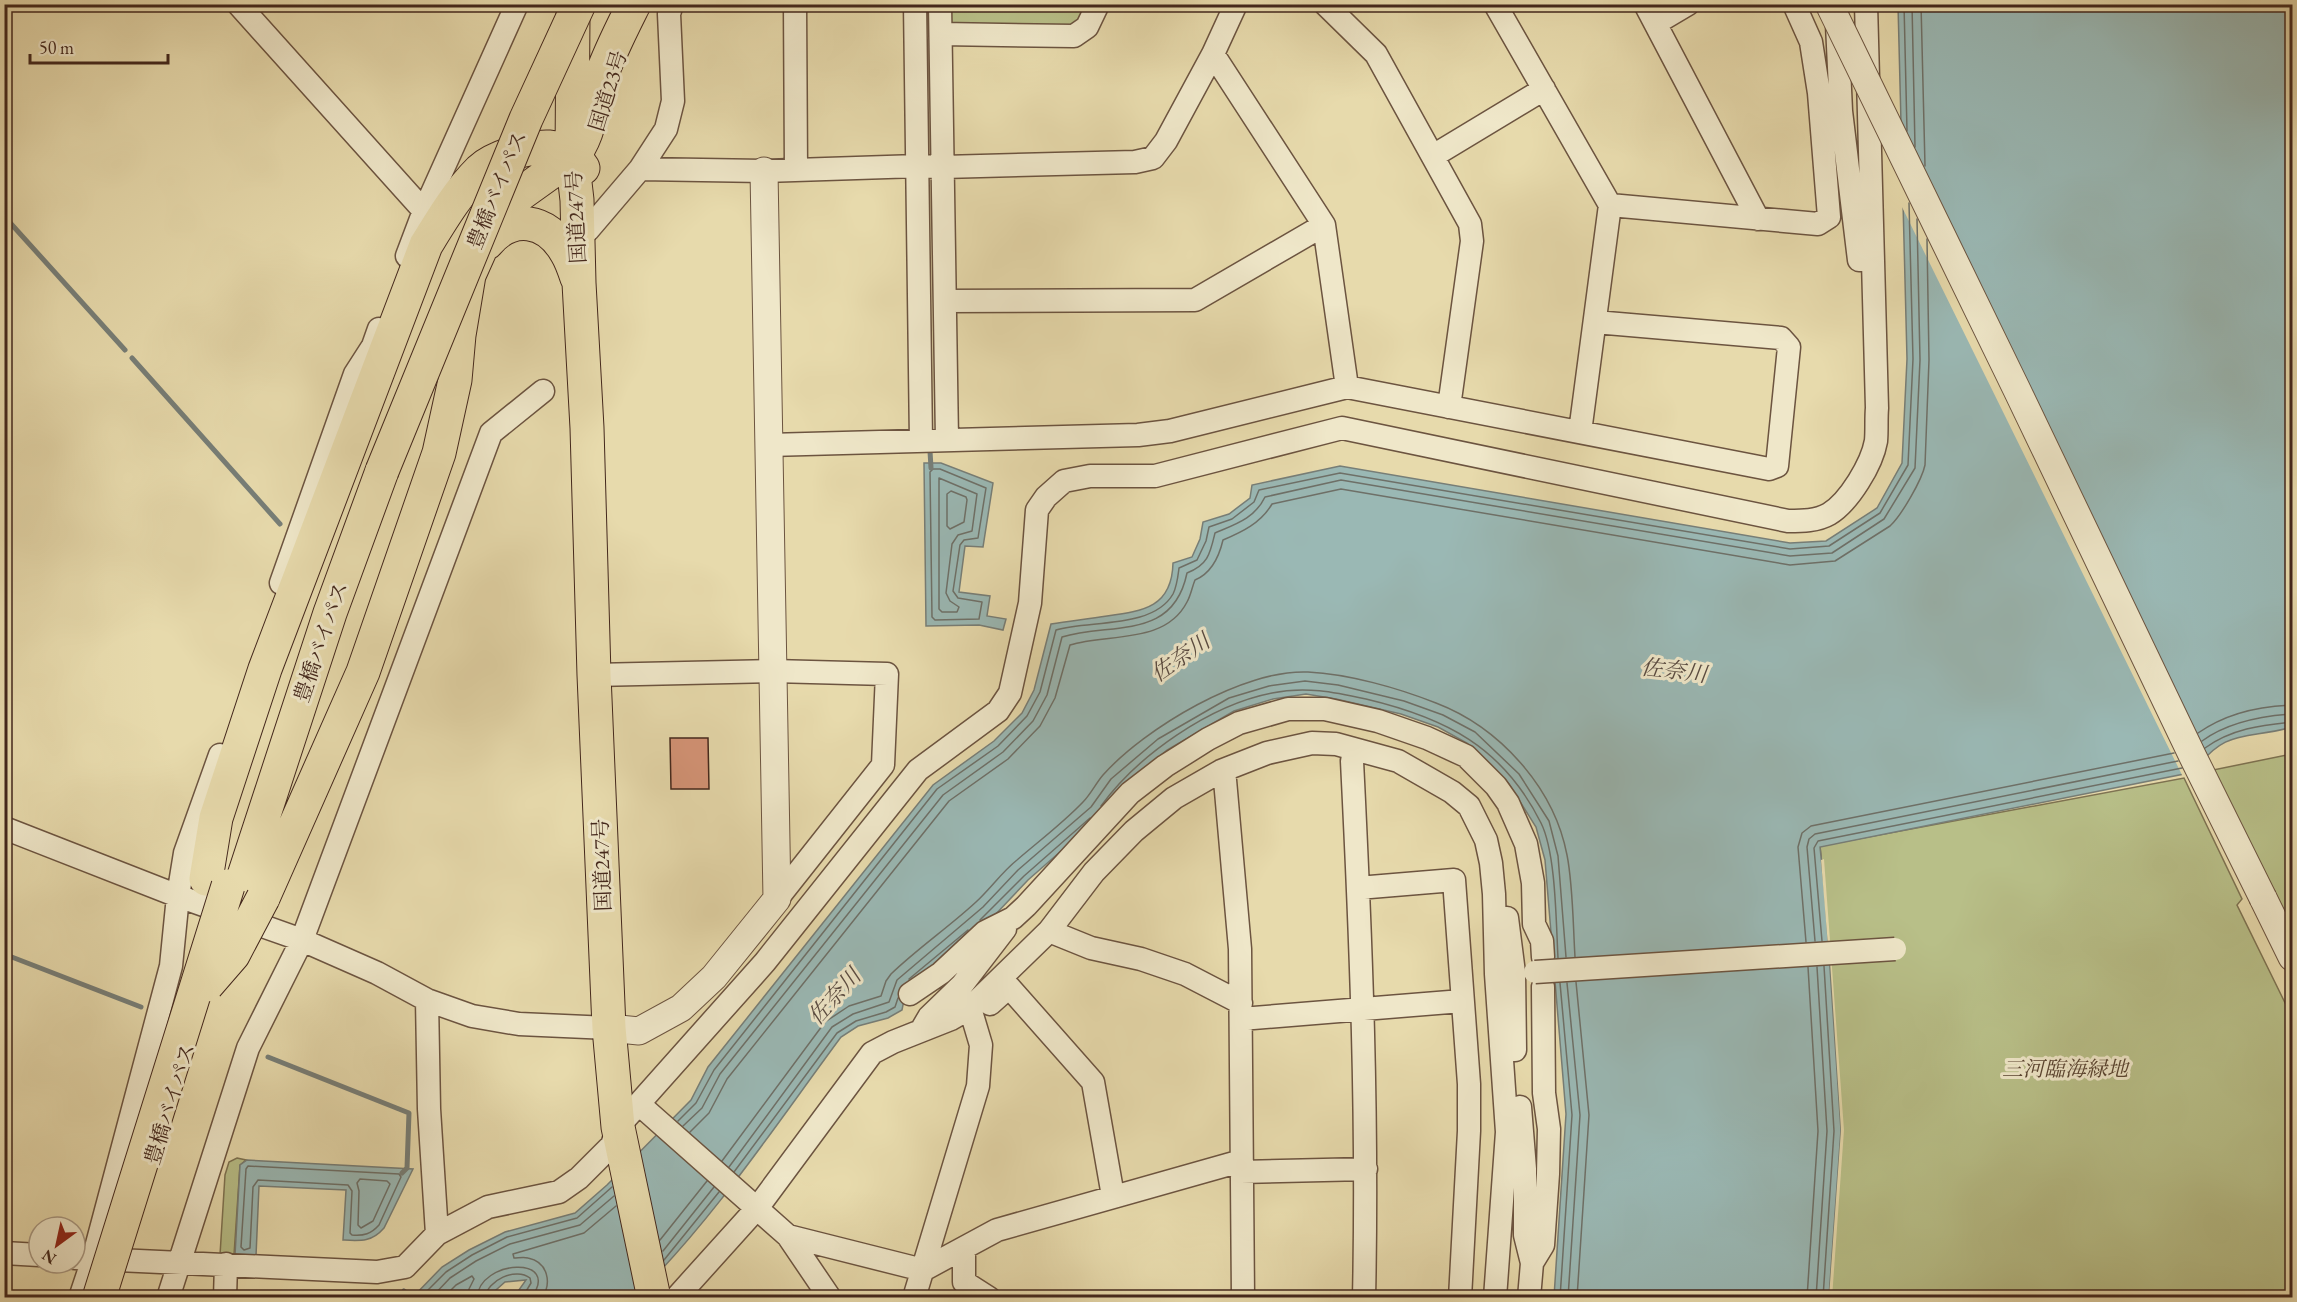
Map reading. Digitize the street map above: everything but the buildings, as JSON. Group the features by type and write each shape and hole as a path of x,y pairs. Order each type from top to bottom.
{"highway":[{"name":"豊橋バイパス","path":"99,1298 234,888 330,613 376,469 516,115 568,4"},
{"name":"国道247号","path":"573,4 572,66 580,169 588,230 587,428"},
{"name":"豊橋バイパス","path":"376,469 526,119 579,4"},
{"path":"580,169 585,137 599,82 613,46 634,4"},
{"name":"国道23号","path":"580,169 593,141 609,79 639,4"},
{"path":"234,888 216,818 265,669 426,245 456,198 481,170 515,141 536,130 552,117 563,95 572,66"},
{"path":"493,161 512,154 549,147 561,150 580,169"},
{"name":"国道247号","path":"580,169 579,283 587,428 594,675 609,1028 632,1123 654,1298"},
{"path":"234,888 363,672 439,453 455,380 464,300 472,267 486,237 503,212 519,195 580,169"},
{"path":"472,267 496,234 508,227 529,223 549,232 565,250 579,283"},
{"name":"豊橋バイパス","path":"109,1298 207,985 234,888"}],"street":[{"path":"238,4 424,211"},
{"path":"87,1248 171,966 185,853 355,374 373,346 424,211 517,4"},
{"path":"588,230 640,170 666,129 673,101 669,14 672,4"},
{"path":"795,4 796,170"},
{"path":"915,4 921,441"},
{"path":"940,4 947,440"},
{"path":"940,34 1074,36 1087,27 1098,4"},
{"path":"640,170 764,171 943,167 1135,162 1153,158 1166,141 1213,54 1236,4"},
{"path":"1325,4 1376,54 1470,224 1472,241 1449,406"},
{"path":"1495,4 1610,205 1580,432"},
{"path":"1688,4 1650,14 1758,219"},
{"path":"1610,205 1818,224 1829,217 1819,93 1811,42 1794,4"},
{"path":"1828,4 2292,957"},
{"path":"1836,4 1841,111 1877,408"},
{"path":"87,1258 377,1272 405,1267 437,1233 488,1207 559,1192 579,1178 632,1123 765,962 918,770 998,711 1010,693 1030,603 1037,510 1046,497 1064,481 1090,476 1155,476 1342,428 1788,521 1809,521 1828,515 1845,500 1862,476 1876,443 1866,4"},
{"path":"1213,54 1324,225 1347,387"},
{"path":"1433,156 1544,90"},
{"path":"764,171 777,898"},
{"path":"945,301 1195,300 1324,225"},
{"path":"769,444 1138,435 1170,431 1347,387 1769,469 1777,466 1790,347 1781,338 1595,322"},
{"path":"168,1298 248,1048 302,940 491,433 543,391"},
{"path":"4,828 178,896 302,940 376,973 428,1000 472,1016 519,1024 639,1031 681,1008 714,977 883,765 887,674 773,671 594,675"},
{"path":"922,1029 929,1017 962,985 1013,918 1130,793 1165,766 1208,738 1239,723 1288,709 1325,709 1378,720 1427,738 1466,756 1496,786 1508,803 1526,844 1533,883 1534,924 1542,941 1515,1050 1525,1169 1525,1235 1532,1263 1529,1298"},
{"path":"971,1012 1049,931 1094,872 1134,831 1174,798 1267,753 1312,743 1336,744 1398,761 1452,792 1469,806 1486,840 1491,863 1507,1132 1495,1298"},
{"path":"1223,776 1284,760 1328,756 1385,770 1412,782 1458,812 1469,831 1475,853 1491,863 1534,972 1549,1129 1543,1245 1532,1263"},
{"path":"1352,761 1363,1008 1366,1169 1364,1298"},
{"path":"1223,776 1240,949 1243,1298"},
{"path":"1358,888 1454,880 1469,1084 1469,1131 1460,1298"},
{"path":"910,994 941,973 986,932 1013,918"},
{"path":"1049,931 1091,948 1141,959 1185,974 1241,1011 1363,1008 1462,1001"},
{"path":"1534,972 1895,949"},
{"path":"676,1298 872,1053 922,1029 991,1003 1008,987 1094,1082 1113,1196"},
{"path":"428,1000 429,1117 437,1233"},
{"path":"914,1298 978,1086 981,1045 971,1012"},
{"path":"632,1123 753,1203 788,1236 830,1298"},
{"path":"788,1236 922,1270 998,1230 1113,1196 1241,1166 1366,1169"},
{"path":"964,1248 964,1282 989,1298"},
{"path":"4,1253 27,1254"},
{"path":"225,1298 226,1264"},
{"path":"80,1298 82,1275"}],"green space":[{"path":"947,5 1089,5 1071,29 951,26"},
{"path":"2292,754 2292,926 2213,770"},
{"name":"三河臨海緑地","path":"2184,778 2242,899 2237,905 2292,1017 2292,1297 1829,1297 1841,1130 1820,846"},
{"path":"237,1158 246,1160 240,1165 234,1255 220,1255 225,1175 229,1162"}],"water":[{"name":"佐奈川","path":"1898,5 2292,5 2292,727 2227,741 2205,758 2194,772 1820,847 1841,1130 1829,1297 1554,1297 1566,1114 1545,860 1536,827 1509,784 1467,743 1438,727 1401,714 1306,694 1273,699 1234,711 1167,750 1120,789 1101,816 1028,880 993,917 906,990 902,1010 888,1018 858,1026 841,1037 717,1204 664,1267 635,1297 514,1297 526,1280 505,1282 488,1297 412,1298 442,1267 469,1250 505,1232 575,1213 607,1185 691,1100 708,1067 933,785 994,741 1022,713 1034,690 1051,624 1133,612 1154,604 1167,589 1173,563 1192,557 1200,539 1203,522 1229,514 1250,498 1252,485 1340,466 1790,543 1826,541 1877,508 1902,463 1907,359"},
{"path":"924,463 941,463 993,483 983,547 965,546 959,592 990,596 987,616 1006,619 1003,630 979,625 926,626"},
{"path":"247,1160 413,1169 384,1228 375,1236 361,1240 343,1240 346,1190 259,1186 256,1256 235,1255 240,1165"}],"pier":[{"path":"1898,119 2195,774 2183,777 1900,203"},
{"path":"1824,859 1844,1130 1832,1298 1829,1297 1841,1130 1830,961 1563,977 1563,964 1828,946 1821,860"}],"waterway":[{"path":"4,216 125,350"},
{"path":"132,358 280,524"},
{"path":"930,451 931,468"},
{"path":"4,954 141,1007"},
{"path":"268,1057 409,1113 407,1168 402,1173"},
{"path":"404,1291 413,1297 418,1295"}]}
